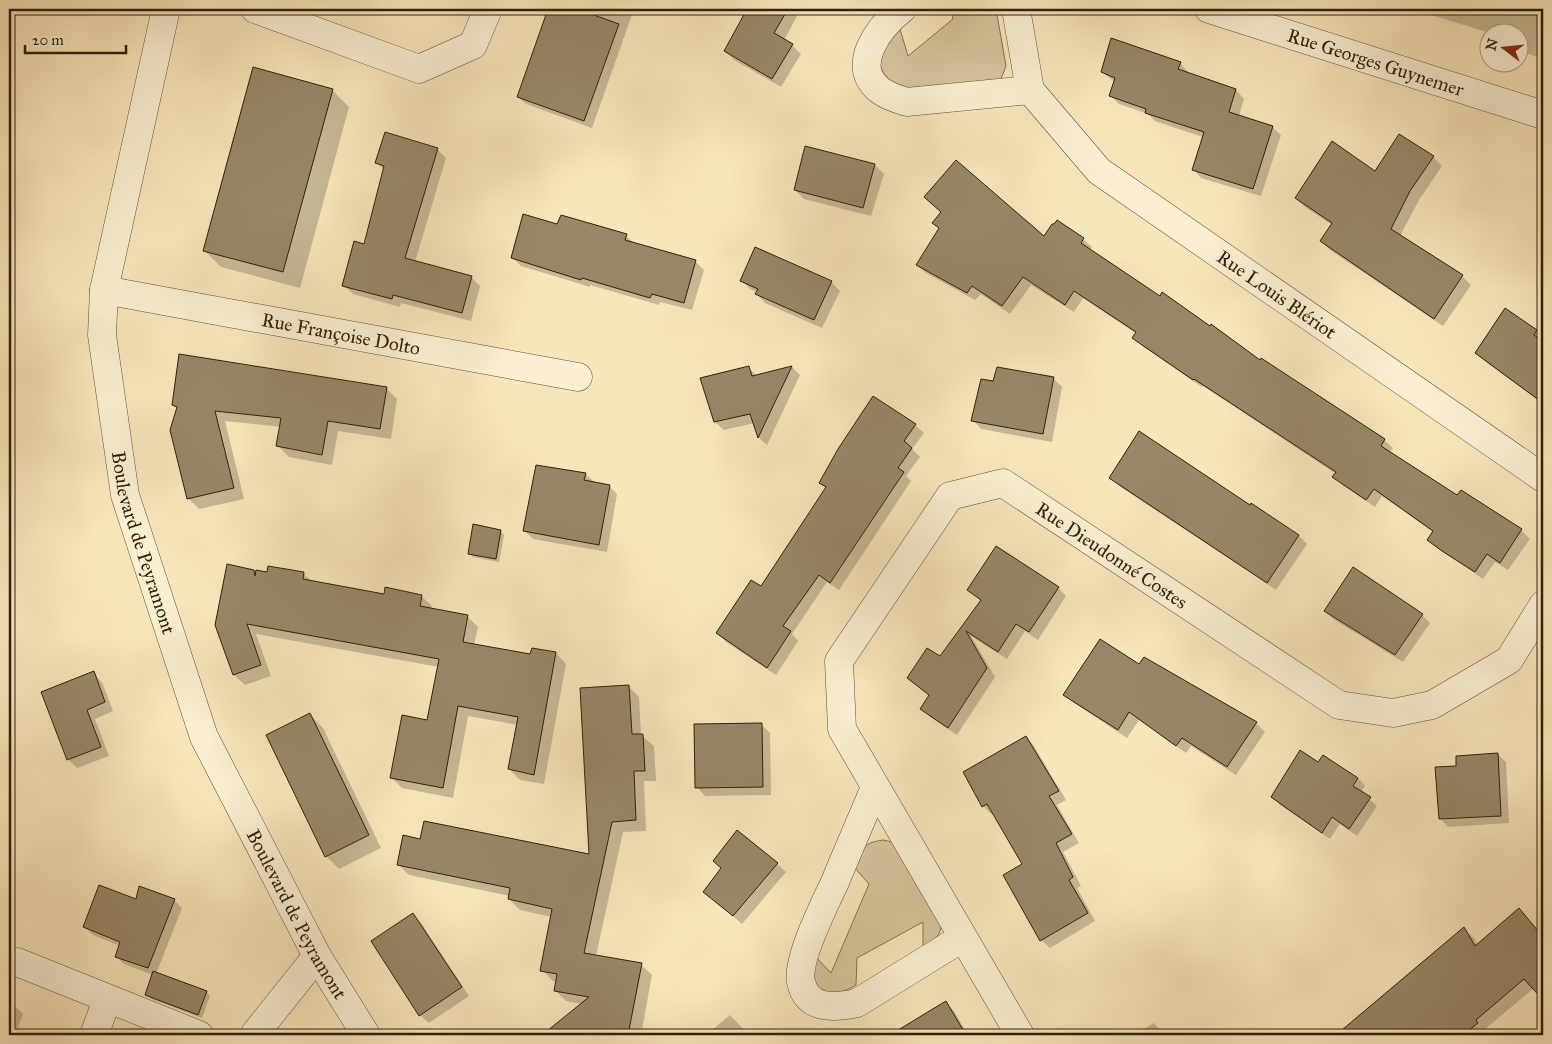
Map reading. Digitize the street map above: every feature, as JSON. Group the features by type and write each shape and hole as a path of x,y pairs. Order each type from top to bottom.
{"street":[{"name":"Boulevard de Peyramont","path":"166,9 104,290 102,334 125,495 204,737 317,956 366,1035"},
{"path":"255,9 419,69 473,45 488,9"},
{"path":"902,9 879,32 871,46 867,61 870,78 880,91 893,98 907,102 1030,90 1016,9"},
{"name":"Rue Georges Guynemer","path":"1209,9 1543,115"},
{"name":"Rue Louis Blériot","path":"1030,90 1099,171 1543,478"},
{"name":"Rue Françoise Dolto","path":"104,290 578,377"},
{"name":"Rue Dieudonné Costes","path":"1020,1035 842,729 839,661 950,496 1003,483 1339,705 1393,713 1432,705 1509,660 1543,606"},
{"path":"875,787 807,947 800,980 806,995 815,1003 831,1006 857,1003 962,938"},
{"path":"254,1035 317,956"},
{"path":"17,962 107,1000 199,1035"},
{"path":"94,1035 107,1000"}],"shaded area":[{"path":"951,9 996,9 1006,66 1001,79 993,82 907,88 892,82 884,74 880,66 883,47 900,29 908,56 953,19"},
{"path":"883,840 899,846 941,923 940,931 936,938 923,948 923,922 857,958 856,985 844,991 825,992 815,984 813,977 815,956 831,973 869,884 853,866 864,847"}],"building":[{"path":"548,9 577,9 619,24 584,121 517,97"},
{"path":"747,9 788,9 774,33 793,44 772,79 724,51"},
{"path":"1111,38 1181,62 1178,69 1236,89 1229,112 1273,126 1253,189 1192,170 1204,132 1145,113 1146,109 1109,96 1115,78 1101,72"},
{"path":"253,67 333,89 283,272 203,251"},
{"path":"385,132 438,148 405,258 472,276 462,313 393,295 392,299 342,286 354,241 364,244 384,166 375,163"},
{"path":"1399,134 1434,156 1410,191 1391,229 1463,275 1434,319 1320,241 1332,223 1295,198 1332,141 1375,171"},
{"path":"805,146 875,164 863,208 794,190"},
{"path":"956,160 1044,236 1057,220 1084,238 1081,243 1160,296 1162,292 1210,326 1211,324 1260,360 1261,358 1385,439 1381,446 1457,495 1461,490 1522,529 1500,563 1487,554 1475,572 1442,551 1427,540 1433,531 1374,489 1366,500 1332,477 1336,472 1193,380 1132,338 1136,332 1074,291 1065,305 1023,277 1002,306 972,286 967,293 916,265 939,228 932,223 941,212 924,197"},
{"path":"523,214 557,224 561,215 627,234 625,240 696,260 684,303 652,294 650,298 582,278 581,280 511,258"},
{"path":"755,247 832,281 814,320 755,294 758,289 740,281"},
{"path":"1505,308 1537,330 1534,335 1543,341 1543,403 1475,353"},
{"path":"179,354 387,387 380,429 328,421 322,455 276,446 281,418 215,411 234,488 187,499 170,430 177,407 172,405"},
{"path":"749,366 752,376 792,366 758,438 750,414 714,422 700,378"},
{"path":"997,367 1054,377 1043,434 971,421 981,379 993,381"},
{"path":"873,396 916,424 904,441 912,448 898,468 904,472 830,583 819,575 783,626 791,631 767,668 716,633 751,580 761,586 826,487 819,483 838,449"},
{"path":"1139,431 1250,505 1251,503 1299,535 1267,583 1109,478"},
{"path":"536,465 586,473 584,480 610,485 599,545 523,531"},
{"path":"473,524 501,530 496,559 468,554"},
{"path":"996,546 1059,587 1029,632 1016,624 998,652 966,631 987,668 948,728 920,709 929,695 907,678 927,648 940,656 981,600 967,590"},
{"path":"227,564 254,570 255,576 256,570 267,572 268,566 304,572 303,579 384,594 385,587 422,595 420,606 468,615 463,642 530,654 532,648 556,652 534,775 508,769 518,717 458,706 443,788 390,778 402,715 427,720 439,659 247,624 261,665 233,675 215,625"},
{"path":"1353,567 1423,614 1395,655 1324,611"},
{"path":"1100,639 1139,664 1144,657 1257,722 1227,767 1182,738 1176,746 1129,712 1118,730 1063,695"},
{"path":"94,671 105,702 87,710 101,747 67,760 41,692"},
{"path":"629,685 632,734 643,734 645,771 634,771 636,820 612,822 584,953 642,963 628,1035 542,1035 589,997 554,991 557,974 540,971 552,909 508,899 510,888 397,865 403,835 420,839 424,821 589,854 580,688"},
{"path":"310,713 369,835 325,857 266,735"},
{"path":"762,723 763,787 695,788 694,724"},
{"path":"1026,736 1059,791 1049,796 1072,834 1056,843 1073,877 1069,880 1088,913 1040,941 1003,875 1022,864 987,804 982,807 963,772"},
{"path":"1300,750 1318,762 1323,755 1358,778 1353,786 1371,797 1349,829 1332,817 1322,833 1271,797"},
{"path":"1498,753 1501,816 1439,819 1435,767 1456,766 1456,756"},
{"path":"737,830 778,863 733,916 703,892 721,868 713,861"},
{"path":"99,885 136,899 139,886 175,899 148,968 115,957 120,942 83,927"},
{"path":"1519,908 1543,937 1543,1000 1524,979 1476,1020 1478,1023 1463,1035 1336,1035 1464,927 1475,946"},
{"path":"413,913 462,987 419,1016 371,941"},
{"path":"153,971 207,991 198,1015 145,995"},
{"path":"946,1001 966,1035 890,1035 931,1010"}]}
